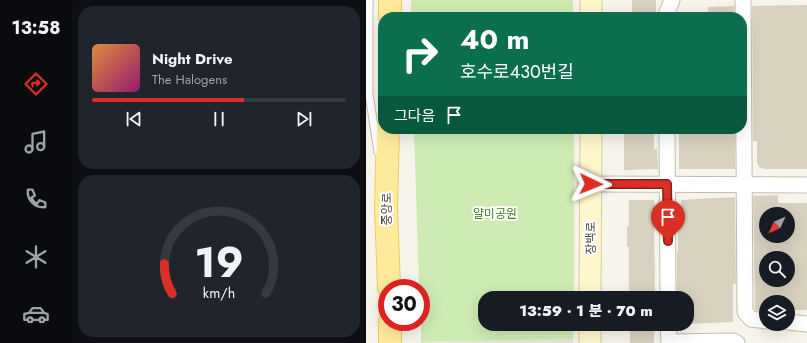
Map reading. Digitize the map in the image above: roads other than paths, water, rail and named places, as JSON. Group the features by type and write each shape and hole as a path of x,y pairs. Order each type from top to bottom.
{"main road":[{"path":"390,0 390,12"},
{"name":"중앙로","path":"388,134 386,208 389,279"},
{"path":"390,331 390,343"}],"street":[{"path":"591,0 591,12"},
{"path":"667,12 672,0"},
{"path":"743,0 743,12"},
{"name":"장백로","path":"590,291 591,134"},
{"path":"667,134 668,291"},
{"path":"744,134 745,312 751,320 759,321"},
{"path":"591,184 807,185"},
{"path":"795,323 807,324"},
{"path":"590,331 590,343"},
{"path":"668,331 669,342 733,341 737,343"}],"lane":[{"path":"369,0 369,94 386,208"}],"park label":[{"name":"얄미공원","path":"495,214"}]}
